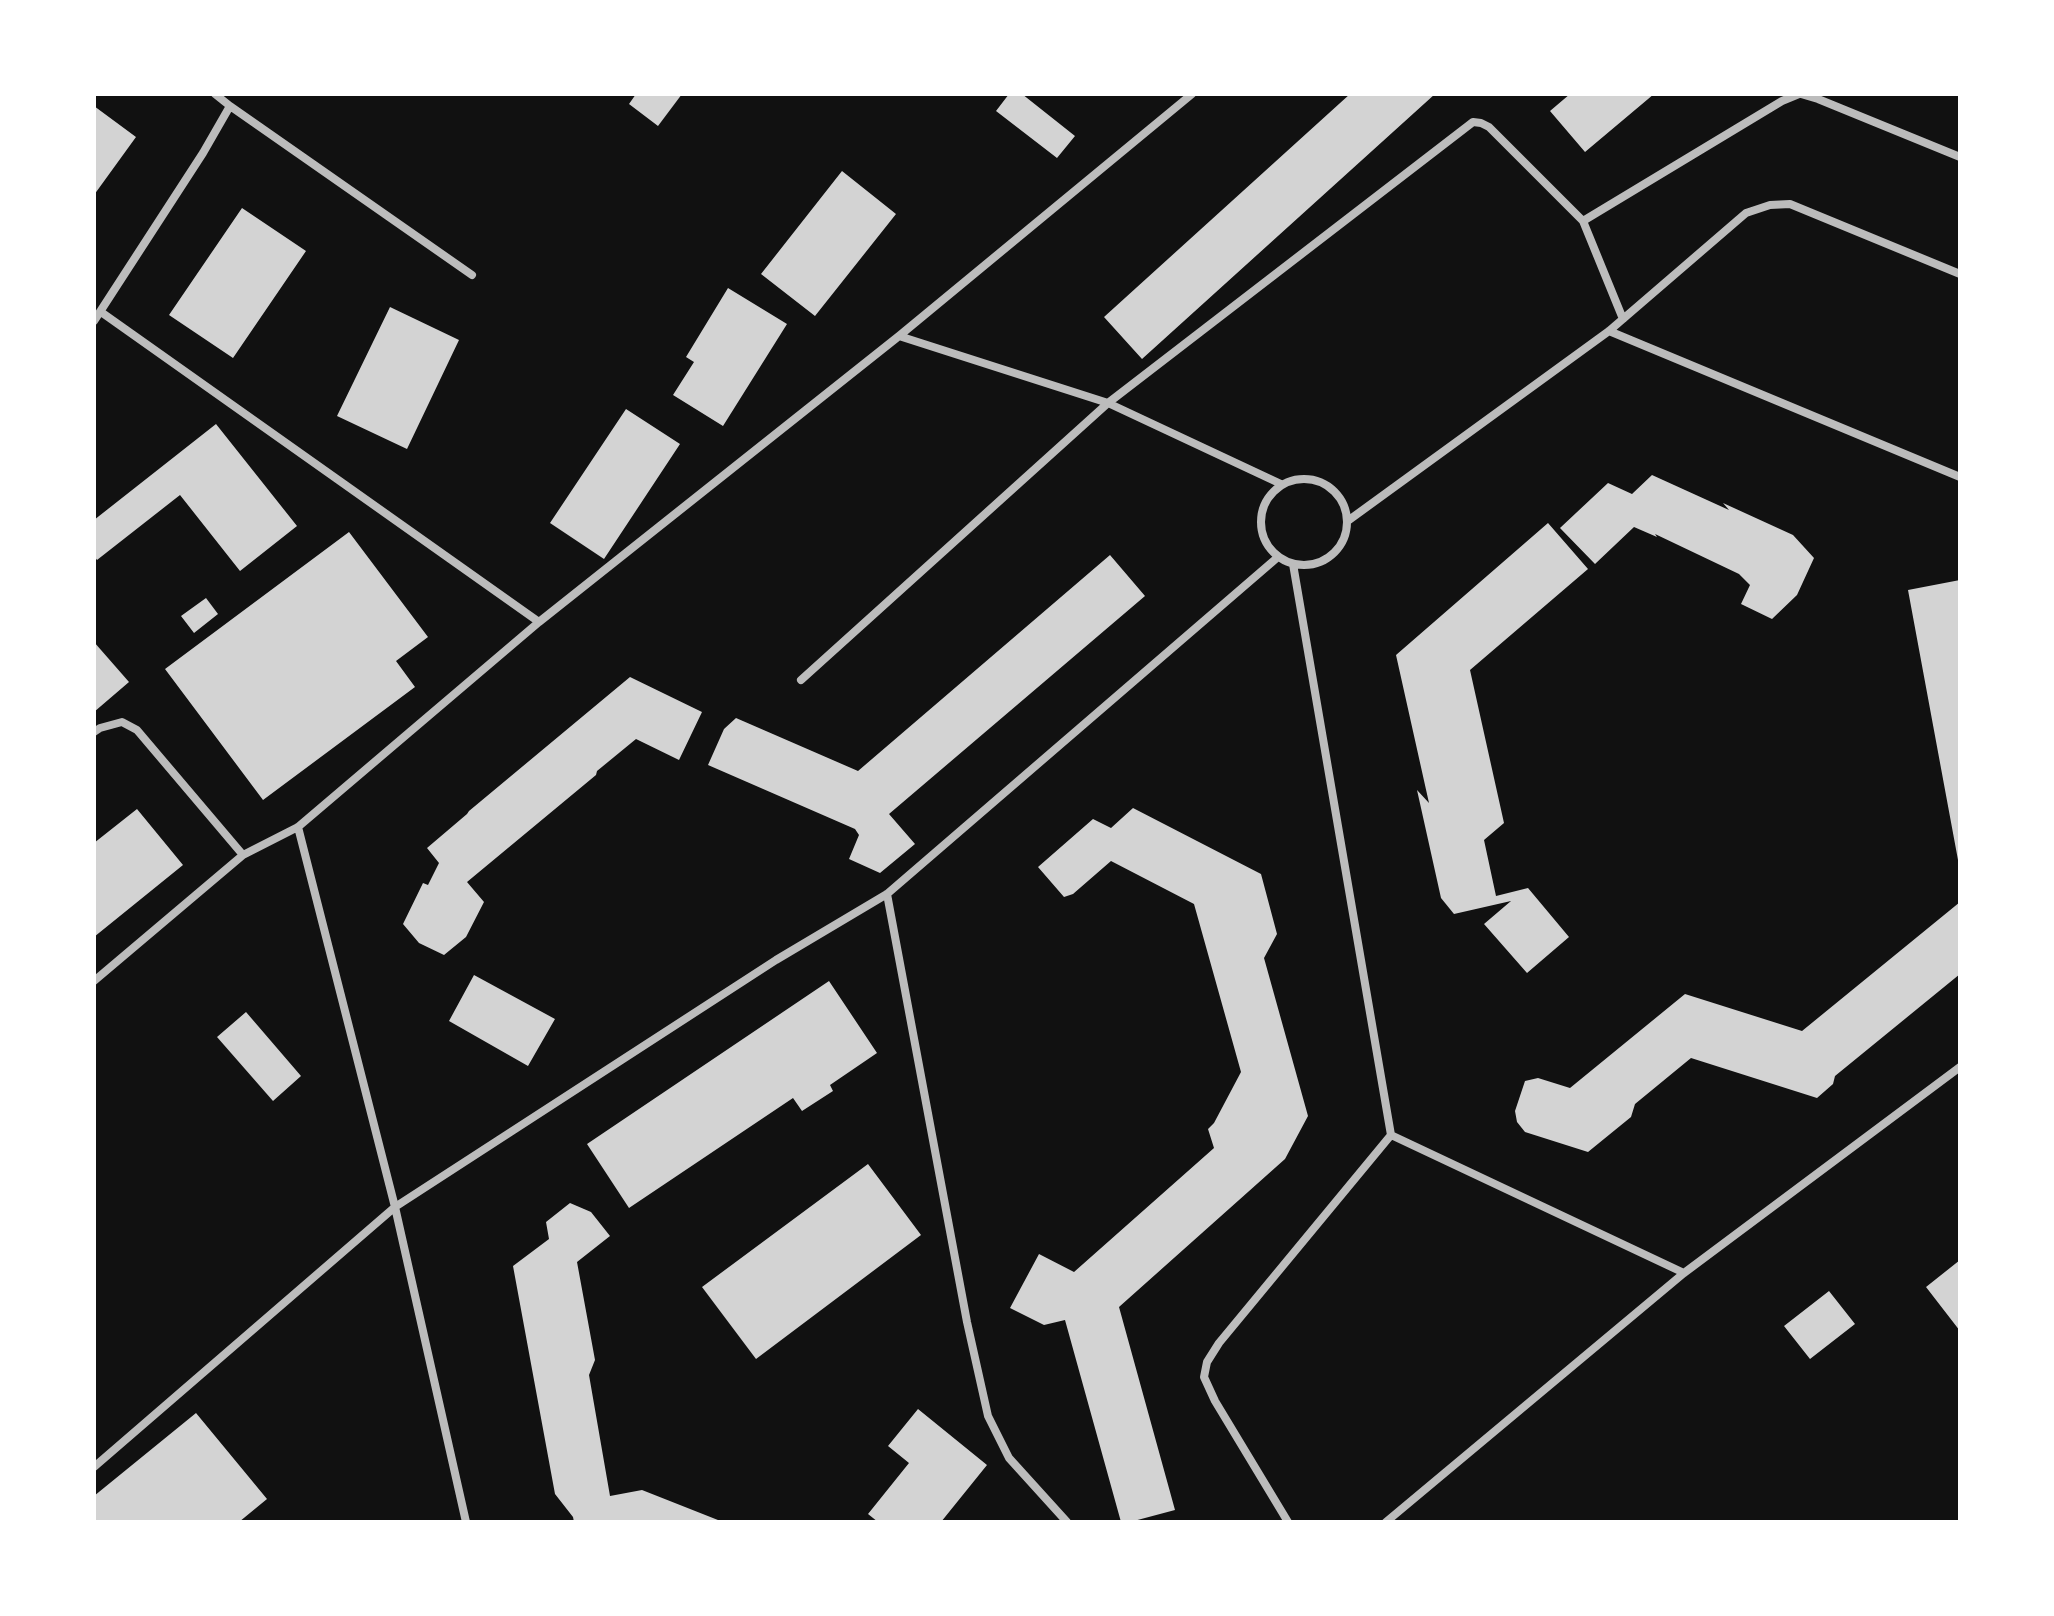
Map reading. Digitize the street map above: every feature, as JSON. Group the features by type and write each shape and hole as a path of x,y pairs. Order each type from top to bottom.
{"street":[{"path":"215,94 472,275"},
{"path":"94,981 243,855 298,827 539,622 899,336 1192,94"},
{"path":"1583,221 1782,101 1800,94 1960,157"},
{"path":"94,321 230,106"},
{"path":"801,680 1108,403 1473,122 1489,127 1583,221 1623,319"},
{"path":"1349,520 1609,331 1746,213 1770,205 1790,204 1960,274"},
{"path":"101,312 539,622"},
{"path":"1609,331 1960,477"},
{"path":"899,336 1108,403 1281,484"},
{"path":"1299,478 1317,479 1333,488 1344,502 1349,520 1344,540 1332,556 1313,565 1293,564 1278,557 1264,541 1260,520 1267,499 1281,484 1299,478"},
{"path":"94,1467 395,1207 776,960 887,894 1278,557"},
{"path":"1288,1522 1215,1401 1204,1377 1207,1362 1219,1343 1391,1135 1293,564"},
{"path":"94,732 122,722 137,730 243,855"},
{"path":"298,827 395,1207 466,1522"},
{"path":"887,894 967,1322 988,1416 1009,1458 1067,1522"},
{"path":"1386,1522 1684,1273 1960,1067"},
{"path":"1391,1135 1684,1273"}],"building":[{"path":"636,94 682,94 658,126 629,104"},
{"path":"1009,94 1022,94 1075,136 1057,158 996,111"},
{"path":"1350,94 1435,94 1142,359 1104,317"},
{"path":"1570,94 1654,94 1585,152 1550,111"},
{"path":"94,106 136,137 94,195"},
{"path":"842,171 896,214 815,316 761,274"},
{"path":"242,208 306,251 233,358 169,315"},
{"path":"728,288 787,324 723,426 673,395 694,362 686,357"},
{"path":"390,307 459,340 407,449 337,416"},
{"path":"626,409 680,444 604,559 550,523"},
{"path":"216,424 297,526 240,571 180,495 97,560 94,556 94,520"},
{"path":"1652,475 1793,535 1814,558 1797,595 1772,619 1741,604 1750,585 1739,574 1655,534 1657,537 1634,527 1595,564 1560,528 1608,483 1632,494"},
{"path":"1548,523 1588,569 1470,670 1504,823 1484,840 1496,896 1528,888 1569,937 1527,973 1484,924 1511,901 1454,914 1441,898 1417,790 1429,803 1396,655"},
{"path":"349,532 428,637 396,661 415,687 263,800 165,669"},
{"path":"1110,555 1145,596 889,814 915,844 880,873 849,859 859,835 855,829 708,765 724,729 736,718 858,771"},
{"path":"1960,580 1960,860 1958,860 1908,590"},
{"path":"206,598 218,614 194,633 181,616"},
{"path":"94,642 129,682 94,712"},
{"path":"630,677 702,712 679,760 636,739 467,882 484,902 466,937 444,955 419,943 403,924 423,883 428,885 439,863 427,848"},
{"path":"1133,808 1261,874 1277,934 1264,958 1308,1116 1285,1159 1119,1307 1175,1510 1121,1522 1065,1320 1044,1325 1010,1308 1039,1254 1074,1272 1214,1148 1208,1129 1241,1072 1194,904 1111,861 1073,894 1064,897 1038,867 1093,819 1111,828"},
{"path":"137,809 183,865 94,937 94,843"},
{"path":"1960,902 1960,974 1835,1076 1833,1084 1817,1098 1691,1058 1635,1104 1631,1117 1588,1152 1525,1132 1517,1122 1515,1111 1525,1081 1538,1078 1570,1088 1685,994 1802,1031"},
{"path":"474,975 555,1019 528,1066 449,1021"},
{"path":"829,981 877,1053 830,1085 833,1091 802,1111 793,1098 629,1208 587,1144"},
{"path":"246,1012 301,1076 273,1101 217,1037"},
{"path":"868,1164 921,1235 756,1359 702,1287"},
{"path":"570,1203 591,1212 610,1236 577,1262 595,1360 589,1375 610,1496 642,1490 723,1522 574,1522 555,1494 513,1266 549,1239 546,1222"},
{"path":"1960,1260 1960,1331 1926,1287"},
{"path":"1829,1291 1855,1324 1810,1359 1784,1326"},
{"path":"918,1409 987,1465 941,1522 878,1522 868,1514 909,1463 888,1446"},
{"path":"196,1413 267,1499 239,1522 94,1522 94,1496"}]}
